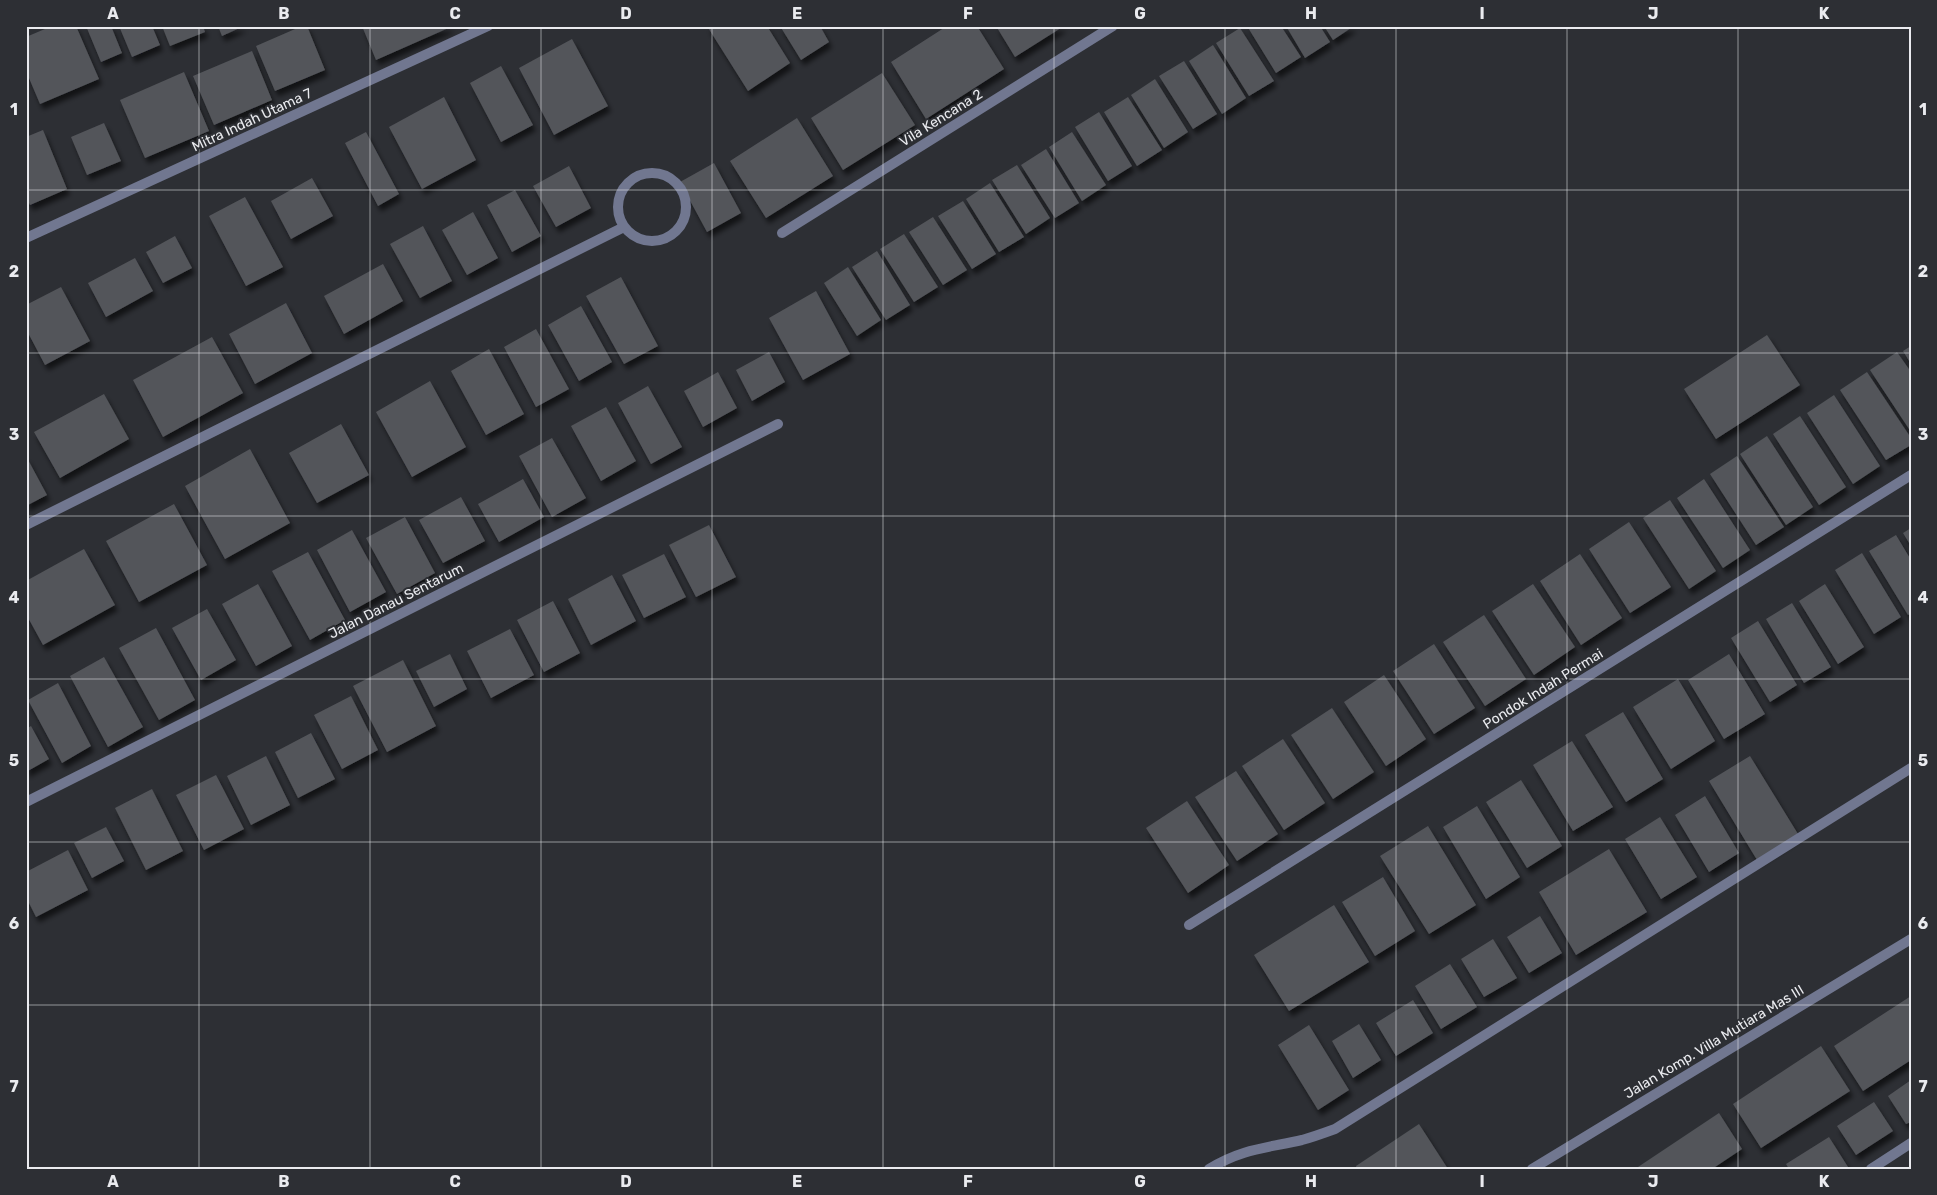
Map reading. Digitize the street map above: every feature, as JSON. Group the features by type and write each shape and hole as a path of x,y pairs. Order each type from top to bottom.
{"street":[{"name":"Mitra Indah Utama 7","path":"26,238 488,26"},
{"name":"Vila Kencana 2","path":"782,234 1113,26"},
{"path":"659,172 671,177 681,187 686,200 686,213 681,225 672,235 660,240 646,241 634,236 624,227 618,214 618,201 623,188 632,178 645,173 659,172"},
{"path":"26,526 624,227"},
{"name":"Jalan Danau Sentarum","path":"26,802 778,424"},
{"name":"Pondok Indah Permai","path":"1189,925 1911,476"},
{"path":"1209,1169 1227,1157 1303,1140 1335,1129 1911,768"},
{"name":"Jalan Komp. Villa Mutiara Mas III","path":"1532,1169 1911,939"},
{"path":"1871,1169 1911,1143"}],"building":[{"path":"52,26 76,26 99,79 40,104 26,71 26,37"},
{"path":"86,26 111,26 122,53 101,62"},
{"path":"119,26 152,26 160,45 132,57"},
{"path":"162,26 203,26 205,32 170,46"},
{"path":"218,26 244,26 222,36"},
{"path":"302,26 307,26 325,70 275,91 256,46"},
{"path":"362,26 453,26 376,60"},
{"path":"707,26 767,26 790,63 748,91"},
{"path":"780,26 820,26 829,42 801,60"},
{"path":"947,26 977,26 1004,69 926,119 891,62"},
{"path":"996,26 1064,26 1015,57"},
{"path":"1247,26 1281,26 1301,57 1276,73"},
{"path":"1286,26 1320,26 1330,42 1305,58"},
{"path":"1324,26 1354,26 1333,40"},
{"path":"1240,28 1274,81 1249,96 1216,43"},
{"path":"572,39 608,106 554,135 519,68"},
{"path":"1213,45 1246,98 1222,114 1189,61"},
{"path":"252,51 272,100 214,125 193,76"},
{"path":"1184,61 1217,114 1193,129 1159,76"},
{"path":"501,66 533,125 501,142 470,83"},
{"path":"184,72 209,131 145,158 120,100"},
{"path":"882,73 915,125 843,170 811,118"},
{"path":"1155,79 1188,132 1164,148 1131,95"},
{"path":"444,97 476,160 422,189 389,127"},
{"path":"1128,97 1162,150 1137,166 1104,112"},
{"path":"1099,112 1132,166 1108,181 1075,127"},
{"path":"797,118 833,176 766,218 730,161"},
{"path":"104,123 121,161 87,175 71,137"},
{"path":"43,130 67,189 30,205 26,197 26,137"},
{"path":"366,132 399,194 378,206 345,143"},
{"path":"1072,132 1106,185 1082,201 1049,147"},
{"path":"1046,149 1079,203 1055,218 1021,165"},
{"path":"714,163 741,213 707,232 680,182"},
{"path":"1017,165 1050,218 1026,234 992,180"},
{"path":"569,166 591,208 556,227 533,186"},
{"path":"312,178 333,216 291,239 271,201"},
{"path":"990,183 1024,237 999,252 966,199"},
{"path":"515,190 541,236 512,252 487,205"},
{"path":"245,197 283,267 246,286 209,216"},
{"path":"963,201 996,254 972,269 938,216"},
{"path":"473,212 498,258 467,275 442,230"},
{"path":"933,217 967,270 943,285 909,232"},
{"path":"423,226 452,281 420,298 390,244"},
{"path":"904,234 938,287 914,302 880,249"},
{"path":"175,236 192,268 163,283 146,252"},
{"path":"877,251 910,305 886,320 852,267"},
{"path":"135,258 153,291 106,317 88,283"},
{"path":"383,264 403,301 344,334 324,296"},
{"path":"848,267 881,320 857,336 824,283"},
{"path":"621,277 658,346 624,364 586,296"},
{"path":"61,287 90,341 45,365 26,329 26,305"},
{"path":"816,291 850,354 803,380 769,318"},
{"path":"286,303 312,353 255,384 229,334"},
{"path":"581,306 612,362 579,381 548,325"},
{"path":"536,329 569,389 536,407 504,347"},
{"path":"1767,335 1800,385 1716,439 1684,389"},
{"path":"212,337 243,393 163,437 133,380"},
{"path":"1911,346 1911,364 1903,351"},
{"path":"489,349 524,414 486,435 451,371"},
{"path":"769,352 785,382 752,401 736,370"},
{"path":"1897,352 1911,372 1911,432 1870,370"},
{"path":"718,372 737,408 703,427 684,391"},
{"path":"1867,372 1911,438 1911,445 1886,460 1840,390"},
{"path":"430,381 466,447 412,477 376,412"},
{"path":"648,386 682,447 651,464 618,403"},
{"path":"104,394 129,439 60,478 34,432"},
{"path":"1834,395 1880,466 1853,484 1807,413"},
{"path":"606,407 636,461 601,481 571,426"},
{"path":"1800,416 1846,487 1819,505 1773,434"},
{"path":"341,424 369,475 317,503 289,453"},
{"path":"1767,436 1813,507 1786,525 1740,454"},
{"path":"552,438 586,498 552,517 519,456"},
{"path":"250,449 290,523 225,559 185,486"},
{"path":"26,456 47,495 26,506"},
{"path":"1737,456 1784,527 1756,545 1710,474"},
{"path":"523,479 544,517 499,542 478,504"},
{"path":"1704,479 1750,550 1723,568 1677,498"},
{"path":"461,497 485,541 443,563 419,520"},
{"path":"1670,500 1716,571 1689,589 1643,518"},
{"path":"174,504 207,565 139,602 106,541"},
{"path":"405,517 435,573 397,594 366,538"},
{"path":"1629,522 1671,587 1630,613 1589,549"},
{"path":"709,525 736,577 696,597 669,545"},
{"path":"1911,528 1911,546 1903,533"},
{"path":"352,530 386,592 350,612 317,550"},
{"path":"1896,535 1911,560 1911,613 1908,615 1869,551"},
{"path":"84,549 115,605 43,645 26,614 26,581"},
{"path":"308,552 345,620 310,640 272,571"},
{"path":"1862,553 1901,617 1874,634 1835,570"},
{"path":"664,554 686,597 644,618 622,575"},
{"path":"1580,554 1622,618 1581,645 1540,581"},
{"path":"612,575 636,621 591,645 568,599"},
{"path":"258,584 292,646 256,666 222,604"},
{"path":"1533,584 1575,647 1534,675 1492,611"},
{"path":"1825,584 1864,647 1838,664 1799,601"},
{"path":"553,601 580,653 544,672 517,620"},
{"path":"1792,603 1831,667 1804,683 1766,619"},
{"path":"207,609 236,660 201,680 172,628"},
{"path":"1484,615 1526,679 1485,706 1443,642"},
{"path":"1758,621 1797,685 1770,702 1731,638"},
{"path":"156,628 195,700 159,720 119,648"},
{"path":"510,629 534,675 491,698 467,651"},
{"path":"1434,644 1475,708 1434,734 1393,671"},
{"path":"450,654 467,689 434,707 416,671"},
{"path":"1729,654 1765,714 1724,739 1688,680"},
{"path":"104,657 143,727 108,747 70,676"},
{"path":"403,660 436,726 387,752 353,686"},
{"path":"1384,675 1426,739 1386,766 1344,702"},
{"path":"1678,679 1715,741 1671,769 1633,707"},
{"path":"58,683 91,746 62,763 28,700"},
{"path":"351,696 378,750 342,769 314,715"},
{"path":"1332,708 1374,772 1333,799 1291,735"},
{"path":"1623,712 1663,779 1626,802 1585,735"},
{"path":"31,726 49,759 26,772 26,729"},
{"path":"311,733 335,779 298,798 275,752"},
{"path":"1283,739 1325,803 1284,830 1242,766"},
{"path":"1572,741 1613,807 1573,831 1533,765"},
{"path":"266,756 290,805 251,825 227,776"},
{"path":"1750,756 1798,834 1757,860 1709,781"},
{"path":"1236,771 1278,834 1237,861 1195,797"},
{"path":"216,775 244,829 204,850 176,795"},
{"path":"1521,780 1562,846 1527,868 1486,802"},
{"path":"152,789 183,851 146,870 115,808"},
{"path":"1705,796 1739,853 1709,872 1675,815"},
{"path":"1187,801 1229,865 1188,893 1146,828"},
{"path":"1477,806 1520,877 1486,899 1443,827"},
{"path":"1660,817 1697,877 1661,899 1625,839"},
{"path":"1428,826 1476,905 1429,934 1380,856"},
{"path":"106,827 124,861 92,878 74,843"},
{"path":"1609,849 1647,912 1576,955 1539,892"},
{"path":"68,850 88,890 36,917 26,897 26,872"},
{"path":"1383,877 1415,931 1375,956 1342,902"},
{"path":"1334,905 1369,962 1289,1011 1254,955"},
{"path":"1540,916 1562,953 1529,973 1507,937"},
{"path":"1493,939 1517,978 1484,997 1461,959"},
{"path":"1450,964 1477,1007 1441,1029 1415,986"},
{"path":"1911,996 1911,1060 1863,1091 1834,1046"},
{"path":"1413,1000 1433,1033 1396,1056 1376,1023"},
{"path":"1359,1024 1381,1060 1353,1078 1332,1041"},
{"path":"1309,1025 1349,1090 1318,1110 1278,1045"},
{"path":"1821,1046 1850,1091 1761,1148 1733,1104"},
{"path":"1911,1080 1911,1122 1906,1124 1888,1096"},
{"path":"1874,1102 1893,1131 1856,1155 1837,1126"},
{"path":"1719,1113 1742,1149 1712,1169 1635,1169"},
{"path":"1419,1124 1448,1169 1357,1169 1356,1166"},
{"path":"1829,1137 1848,1167 1846,1169 1789,1169 1786,1164"}]}
